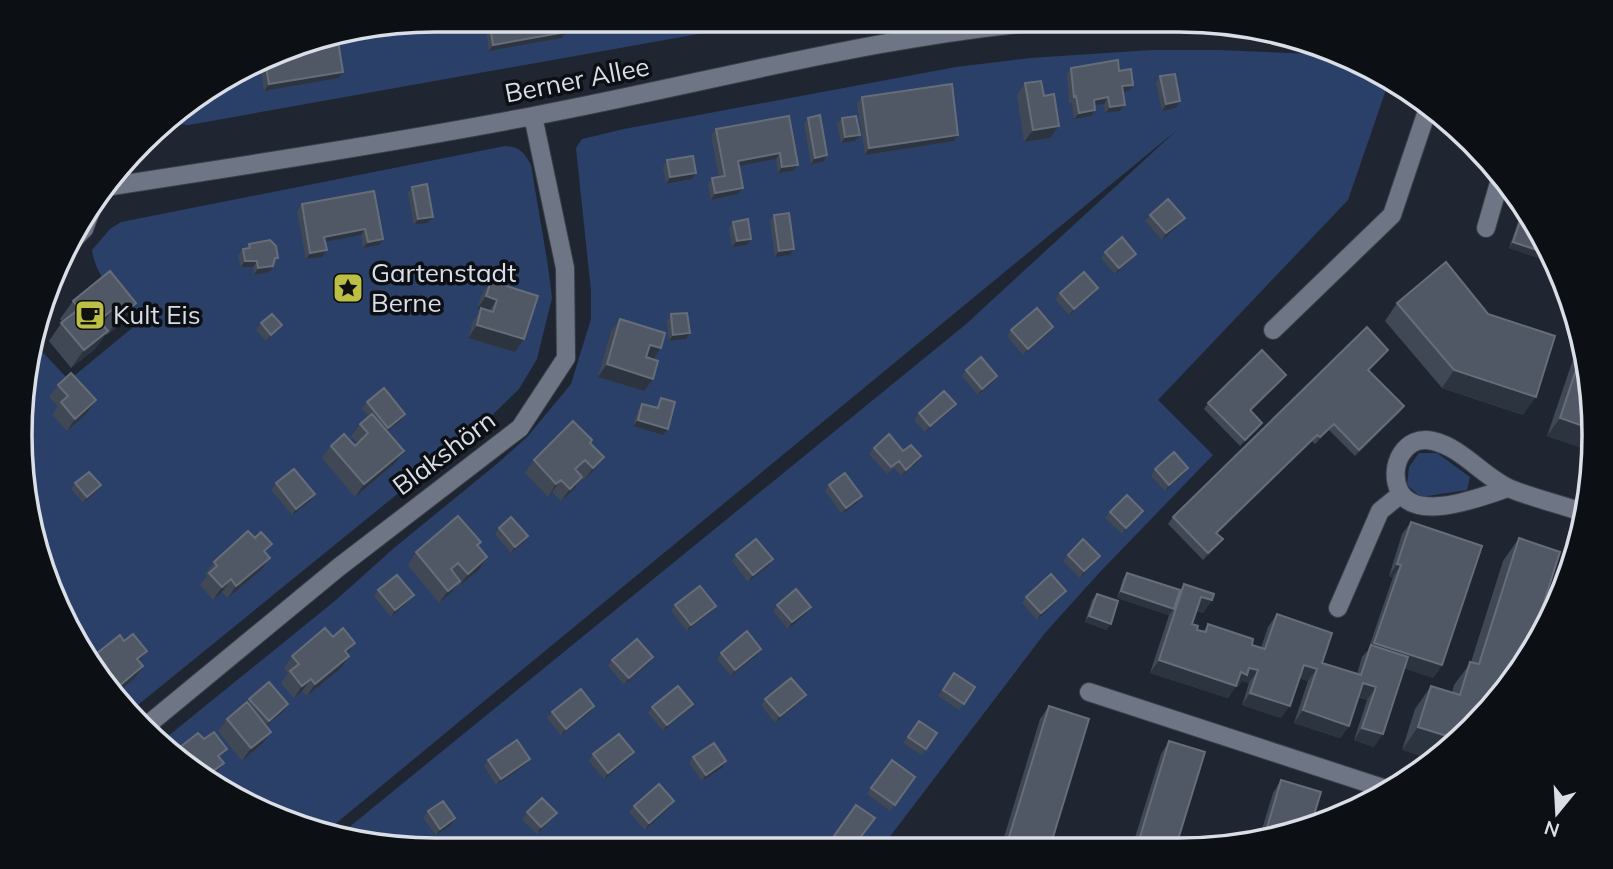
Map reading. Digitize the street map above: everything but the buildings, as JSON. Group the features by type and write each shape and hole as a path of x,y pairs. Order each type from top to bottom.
{"street":[{"name":"Berner Allee","path":"119,185 533,116 873,46 960,32"},
{"name":"Blakshörn","path":"152,721 339,567 520,428 566,358 565,268 533,116"},
{"path":"1273,330 1392,215 1425,116"},
{"path":"1486,228 1497,188"},
{"path":"1508,488 1458,504 1432,507 1418,505 1401,494 1395,477 1398,459 1403,450 1422,439 1447,446 1508,488 1575,510"},
{"path":"1338,608 1380,511 1401,494"},
{"path":"1089,692 1376,786"}],"shaded area":[{"path":"408,32 709,32 189,125 178,124 211,99 256,73 305,53 356,39"},
{"path":"1152,50 1310,54 1357,73 1386,89 1348,200 1158,400 1213,455 1045,633 889,838 434,838 348,828 965,325 1177,130 334,825 280,807 233,784 168,736 336,600 394,548 498,463 527,437 571,384 591,319 591,291 576,148 582,139 956,67 1030,58"},
{"path":"505,146 521,151 531,165 552,298 537,359 519,389 481,426 137,706 99,658 62,589 45,539 32,461 32,408 40,350 69,380 137,324 104,280 92,250 110,229 121,222"},
{"path":"1419,453 1437,453 1470,477 1467,490 1421,497 1407,485 1409,467"}],"place":[{"name":"Gartenstadt Berne","path":"348,288"},
{"name":"Kult Eis","path":"90,315"}]}
